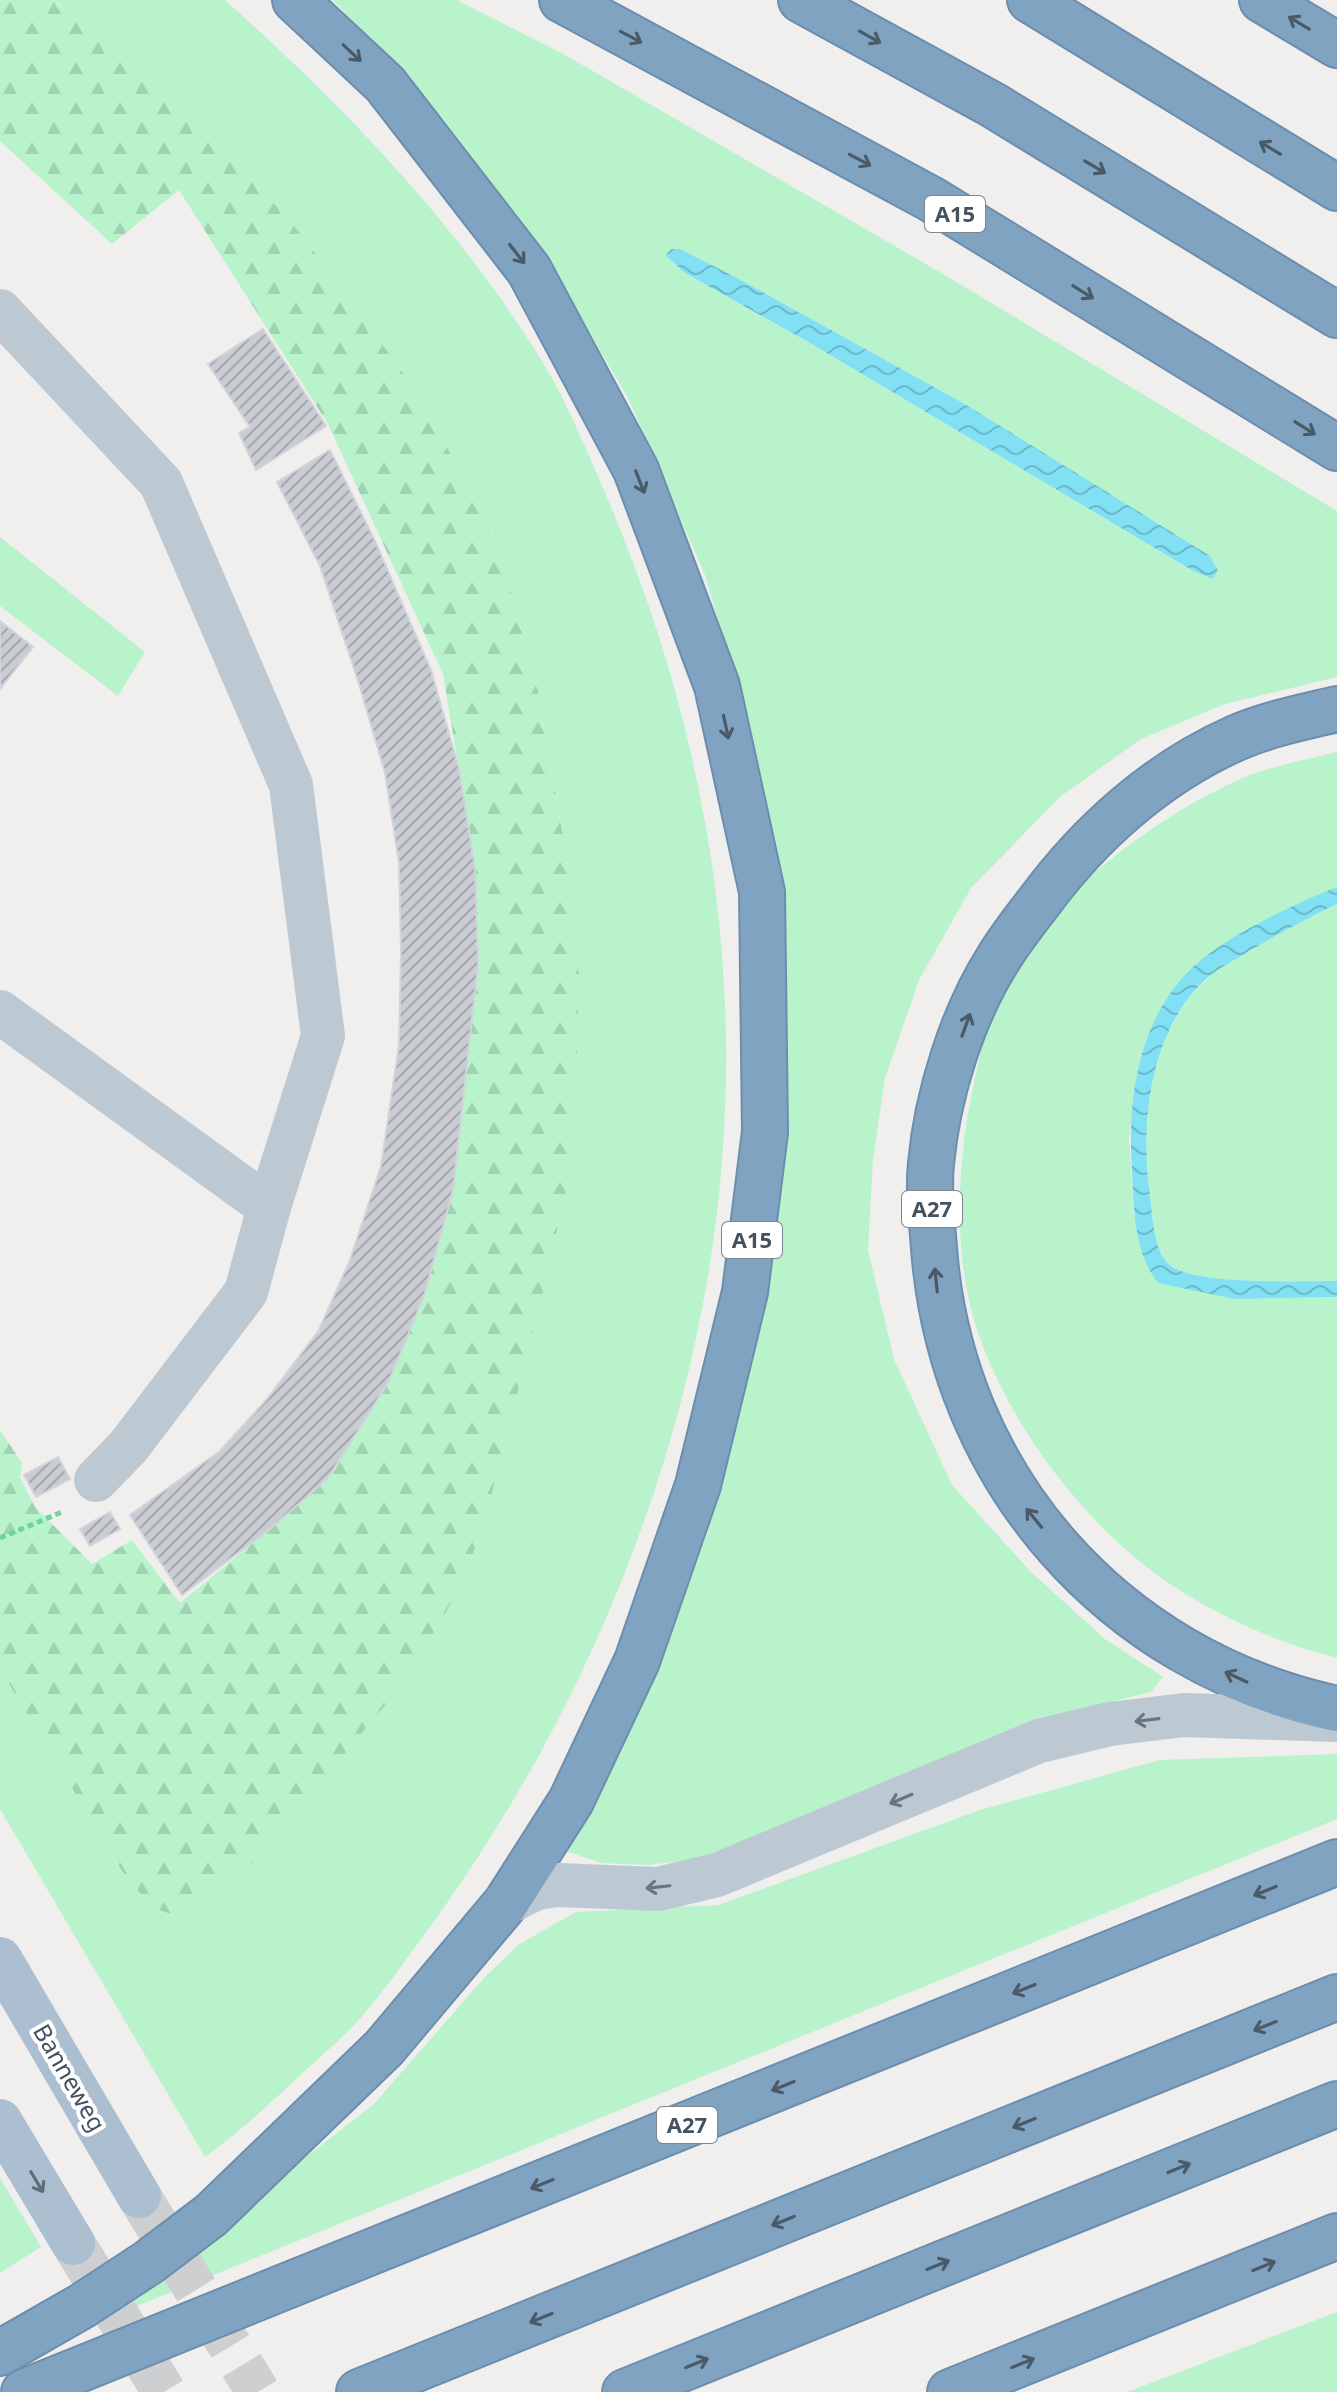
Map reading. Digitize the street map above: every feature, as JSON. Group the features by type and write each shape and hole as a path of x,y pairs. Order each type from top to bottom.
{"highway":[{"name":"A15","path":"0,2353 94,2299 211,2215 384,2048 506,1903 571,1801 637,1661 698,1485 745,1292 765,1132 762,892 717,686 636,470 529,270 385,84 295,0"},
{"name":"A15","path":"562,0 931,199 1337,448"},
{"path":"801,0 993,105 1337,315"},
{"path":"1030,0 1337,188"},
{"path":"1262,0 1337,45"},
{"name":"A27","path":"1337,709 1238,737 1199,757 1162,780 1113,818 1064,868 997,960 973,1005 955,1054 930,1165 937,1290 949,1338 965,1392 988,1445 1019,1499 1061,1551 1110,1600 1169,1643 1242,1681 1337,1709"},
{"name":"A27","path":"24,2392 1337,1862"},
{"path":"359,2392 1337,1997"},
{"path":"625,2392 1337,2104"},
{"path":"950,2392 1337,2236"}],"main road":[{"name":"Banneweg","path":"0,1959 139,2196"},
{"path":"0,2121 73,2243"}],"lane":[{"path":"0,311 161,483 291,785 323,1036 269,1207 246,1292 128,1447 96,1480"},
{"path":"0,1012 269,1207"},
{"path":"506,1903 537,1888 558,1885 658,1889 717,1875 1039,1741 1110,1724 1184,1715 1337,1720"}],"path":[{"path":"0,1538 67,1510 96,1480"}],"green space":[{"path":"0,0 53,0 117,50 202,127 287,217 407,379 456,463 504,566 538,692 571,883 579,976 576,1082 566,1189 490,1501 471,1561 441,1622 386,1704 257,1859 220,1892 196,1908 171,1914 154,1908 127,1879 0,1669 0,1430 22,1463 20,1478 36,1508 92,1564 132,1540 180,1603 328,1477 388,1383 424,1296 453,1190 478,964 475,868 443,674 328,424 179,190 112,244 0,141"},
{"path":"53,0 225,0 315,84 401,174 481,271 516,321 569,412 611,507 647,601 688,739 714,877 725,1013 723,1149 706,1284 676,1419 633,1552 576,1684 542,1750 485,1846 444,1908 363,2016 258,2114 205,2157 0,1809 0,1669 127,1879 154,1908 471,1561 490,1501 545,1284 579,976 571,883 538,692 504,566 60,4"},
{"path":"333,0 457,0 567,56 943,274 1337,511 1337,677 1225,704 1141,739 1061,796 971,888 919,980 885,1078 873,1159 868,1250 894,1359 952,1485 1031,1572 1105,1639 1163,1677 1151,1692 1054,1716 698,1859 647,1865 602,1863 562,1850 629,1728 707,1535 744,1389 784,968 759,765 705,575 629,400 539,245 442,118","holes":["680,249 963,403 1211,579 685,273"]},
{"path":"0,537 145,652 118,696 0,606"},
{"path":"1337,752 1337,887 1265,920 1152,1027 1137,1073 1129,1138 1134,1213 1143,1254 1235,1299 1337,1297 1337,1658 1252,1629 1192,1598 1138,1560 1071,1493 1016,1414 994,1371 977,1329 966,1286 960,1221 962,1156 968,1113 989,1023 1013,969 1062,902 1135,841 1203,797 1250,775"},
{"path":"1337,904 1337,1281 1229,1280 1174,1268 1162,1255 1155,1236 1147,1168 1148,1110 1153,1080 1172,1026 1187,1002 1215,972"},
{"path":"1337,1754 1337,1819 83,2328 372,2106 485,1977 518,1945 576,1912 719,1905 980,1810 1160,1760"},
{"path":"0,2178 41,2247 0,2273"},
{"path":"1337,2312 1337,2392 1127,2392"}],"water":[{"path":"671,249 680,249 739,279 963,403 1210,556 1218,571 1212,579 1195,572 810,343 685,273 666,255"},
{"path":"1337,887 1337,904 1220,969 1205,980 1186,1002 1160,1052 1148,1110 1146,1139 1153,1225 1158,1246 1167,1263 1189,1273 1229,1280 1337,1281 1337,1297 1235,1299 1158,1283 1144,1258 1137,1230 1131,1146 1138,1068 1155,1019 1168,997 1198,962 1277,914"}],"building":[{"path":"263,329 326,426 256,470 239,433 250,427 208,364"},
{"path":"330,450 375,541 431,670 459,769 475,868 478,964 453,1190 424,1296 388,1383 328,1478 270,1529 182,1595 130,1515 220,1451 267,1399 319,1330 350,1260 381,1166 399,1045 399,863 385,773 320,566 277,482"},
{"path":"0,621 33,647 0,689"},
{"path":"58,1457 70,1479 36,1497 24,1475"},
{"path":"110,1512 120,1529 90,1546 80,1529"}],"tunnel":[{"path":"139,2196 258,2392"},
{"path":"73,2243 164,2392"}]}
